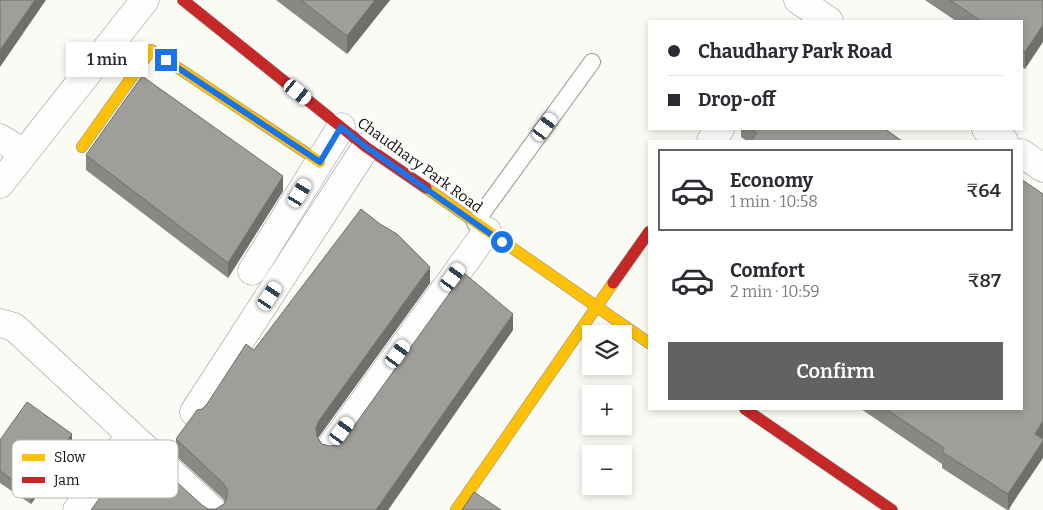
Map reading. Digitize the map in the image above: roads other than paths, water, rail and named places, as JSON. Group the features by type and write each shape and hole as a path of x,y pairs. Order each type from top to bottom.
{"street":[{"path":"0,184 145,0"},
{"name":"Chaudhary Park Road","path":"183,0 366,147 648,342"},
{"path":"802,7 827,20"},
{"path":"82,147 151,50 320,162"},
{"path":"252,272 341,127"},
{"path":"988,130 1002,140"},
{"path":"0,138 24,153"},
{"path":"194,412 366,147"},
{"path":"1023,154 1043,167"},
{"path":"331,447 481,227"},
{"path":"456,510 648,233"},
{"path":"0,323 14,327 135,440"},
{"path":"746,410 892,510"},
{"path":"126,440 130,435"},
{"path":"178,479 212,510"},
{"path":"77,510 85,498"}],"lane":[{"path":"481,227 592,62"}]}
